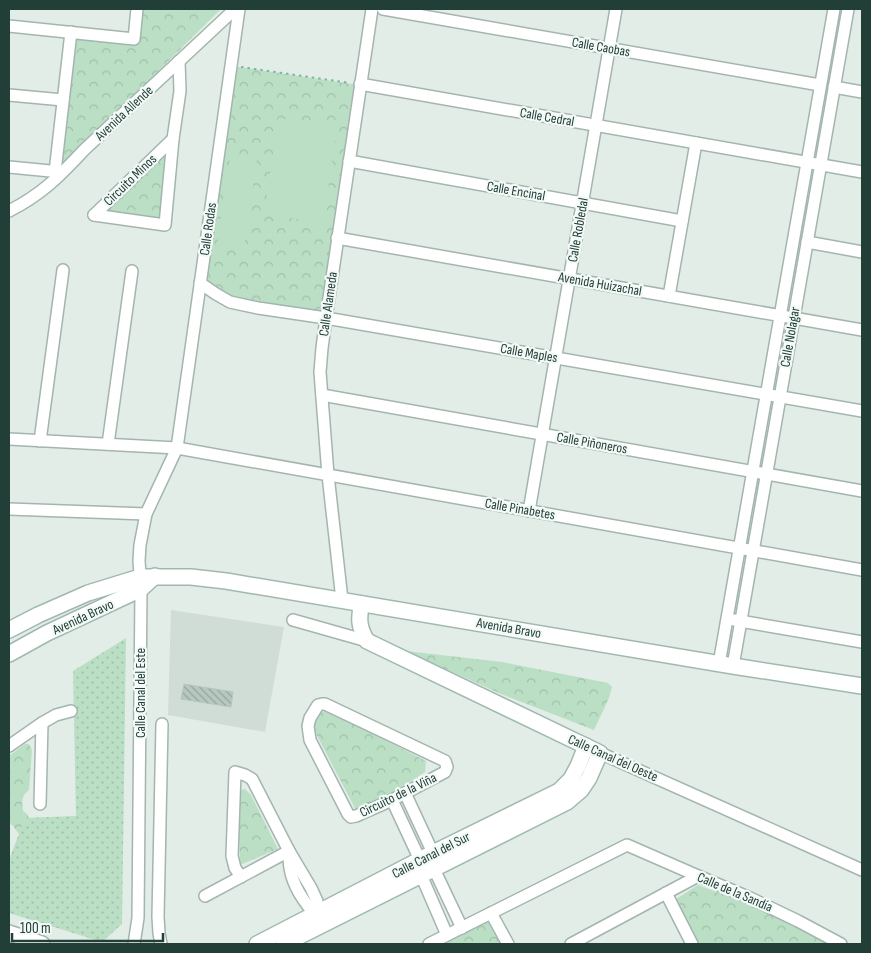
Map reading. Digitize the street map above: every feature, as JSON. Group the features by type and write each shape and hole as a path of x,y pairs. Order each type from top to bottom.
{"main road":[{"name":"Avenida Bravo","path":"9,630 88,593 145,581 191,577 226,581 862,686"},
{"name":"Avenida Bravo","path":"11,648 47,633 145,581"},
{"path":"362,604 359,622 367,641"},
{"name":"Calle Canal del Oeste","path":"367,641 600,753"},
{"name":"Calle Canal del Sur","path":"257,944 320,919 427,864 558,791 571,779 586,746"},
{"name":"Calle Canal del Sur","path":"427,864 567,802 581,790 589,778 600,753"},
{"name":"Calle Canal del Sur","path":"284,944 320,919"},
{"path":"9,933 42,944"}],"street":[{"path":"9,26 134,39 137,9"},
{"name":"Avenida Allende","path":"9,211 45,189 59,172 234,9"},
{"name":"Calle Rodas","path":"177,448 240,9"},
{"name":"Calle Alameda","path":"342,600 328,475 320,372 326,318 372,9"},
{"name":"Calle Caobas","path":"383,9 820,85"},
{"name":"Calle Robledal","path":"529,511 616,9"},
{"name":"Calle Nolagar","path":"726,665 727,619 834,9"},
{"name":"Calle Nolagar","path":"726,665 741,621 848,9"},
{"path":"9,167 59,172 63,100 71,32"},
{"name":"Circuito Minos","path":"173,139 94,215 165,224 173,139 180,91 179,61"},
{"name":"Calle Cedral","path":"360,84 862,172"},
{"path":"834,87 862,92"},
{"path":"9,95 63,100"},
{"path":"669,296 696,143"},
{"name":"Calle Encinal","path":"349,161 682,221"},
{"name":"Avenida Huizachal","path":"338,238 862,330"},
{"path":"807,242 862,252"},
{"path":"40,441 64,270"},
{"path":"108,444 132,271"},
{"name":"Calle Maples","path":"200,283 230,302 258,308 326,318 862,411"},
{"name":"Calle Piñoneros","path":"322,395 862,491"},
{"name":"Calle Pinabetes","path":"9,439 177,448 862,570"},
{"name":"Calle Canal del Este","path":"134,944 138,918 145,581 140,545 146,514 177,448"},
{"path":"9,509 146,514"},
{"path":"727,619 862,642"},
{"name":"Calle Canal del Oeste","path":"293,620 367,641"},
{"name":"Circuito de la Viña","path":"325,704 445,762 448,767 445,772 392,800 356,816 351,817 348,814 310,740 308,726 310,718 318,705 325,704"},
{"path":"9,746 56,715 71,711"},
{"path":"40,804 42,723"},
{"name":"Calle Canal del Este","path":"161,944 158,933 158,917 162,724"},
{"name":"Calle Canal del Oeste","path":"600,753 862,870"},
{"path":"241,877 235,868 232,856 235,772 245,775 252,780 289,851 311,888 320,919"},
{"path":"405,793 447,935"},
{"path":"392,800 462,928"},
{"name":"Calle de la Sandía","path":"491,913 627,845 798,920 841,944"},
{"path":"205,896 289,851"},
{"path":"571,944 698,876"},
{"path":"666,893 692,944"},
{"path":"429,944 491,913 508,944"}],"path":[{"path":"232,65 360,84"}],"shaded area":[{"path":"171,610 284,627 265,732 168,715"}],"green space":[{"path":"141,9 221,9 61,167 70,31 138,36"},
{"path":"232,66 359,85 325,316 231,301 202,282"},
{"path":"278,118 337,127 323,223 264,214"},
{"path":"172,141 164,223 96,215"},
{"path":"231,154 257,158 251,202 224,198"},
{"path":"223,203 250,207 243,251 217,247"},
{"path":"126,638 122,924 102,942 9,913 9,860 25,818 76,816 73,671"},
{"path":"406,651 502,662 608,683 612,687 594,730 501,694"},
{"path":"324,711 344,719 426,761 425,772 357,812 313,728 317,713"},
{"path":"25,744 29,744 32,750 29,790 23,797 22,802 23,811 29,818 25,818 19,834 9,823 9,756"},
{"path":"245,789 251,795 278,849 240,865 238,791"},
{"path":"698,885 769,912 832,944 697,944 676,899"},
{"path":"490,919 503,944 445,944"}],"building":[{"path":"184,684 233,692 231,707 181,699"}]}
